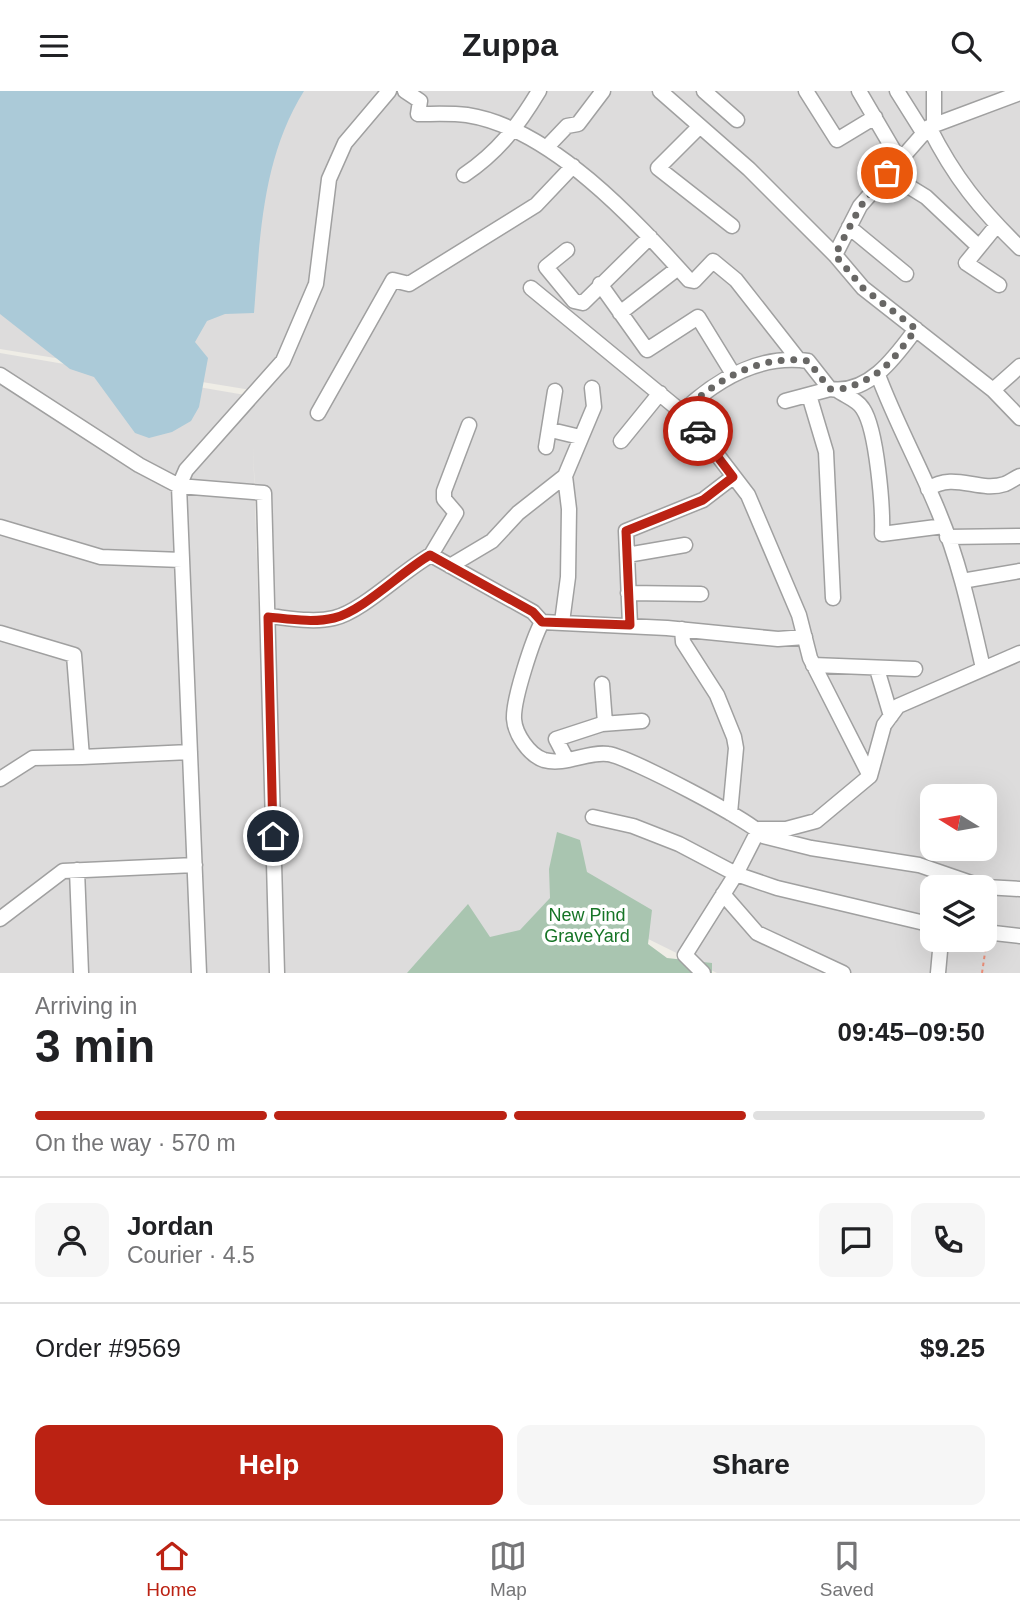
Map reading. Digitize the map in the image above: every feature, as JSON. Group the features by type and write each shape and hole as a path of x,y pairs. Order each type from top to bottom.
{"street":[{"path":"199,973 179,486 187,470 283,361 316,284 329,179 345,143 389,91"},
{"path":"405,91 420,101 418,114 467,115 547,147 573,166 650,237 689,280 694,281 713,261 736,280 798,359"},
{"path":"464,174 487,160 515,132 539,91"},
{"path":"547,147 566,126 578,124 603,91"},
{"path":"660,91 748,169 835,255 863,288 993,390 1020,418"},
{"path":"704,91 737,120"},
{"path":"806,91 837,140 875,117"},
{"path":"859,91 900,161"},
{"path":"897,91 929,129 948,166 976,204 1020,248"},
{"path":"929,129 934,91"},
{"path":"835,255 860,207 887,173 929,129 1020,93"},
{"path":"700,126 658,168 732,226"},
{"path":"318,413 393,280 410,284 495,232 536,205 573,166"},
{"path":"887,173 926,197 978,246"},
{"path":"997,225 966,263 999,285"},
{"path":"849,226 906,274"},
{"path":"567,250 546,267 575,301 583,303 650,237"},
{"path":"620,313 678,268"},
{"path":"600,284 649,351 698,317 733,374"},
{"path":"531,288 682,412 748,495 799,615 813,665 870,776"},
{"path":"785,401 878,375 916,329"},
{"path":"682,412 705,390 733,374 769,363 798,359 808,361 833,389 862,407 869,425 882,502 882,534 945,532 1020,536"},
{"path":"993,390 1020,366"},
{"path":"0,375 139,465 179,486 264,493 277,973"},
{"path":"878,375 893,416 945,532 962,581 983,668"},
{"path":"562,622 568,564 569,509 565,476 594,407 592,388"},
{"path":"547,447 555,391"},
{"path":"621,441 660,393"},
{"path":"809,395 826,452 833,598"},
{"path":"268,617 301,620 335,618 366,601 406,568 430,555 456,513 456,508 444,499 444,491 469,425"},
{"path":"551,430 580,437"},
{"path":"450,566 492,541 518,513 565,476"},
{"path":"928,489 946,480 994,485 1020,476"},
{"path":"630,625 626,531 703,500 733,477"},
{"path":"0,527 101,557 182,560"},
{"path":"627,555 685,545"},
{"path":"430,555 533,612 542,622 630,625 778,639 804,637"},
{"path":"962,581 1020,571"},
{"path":"628,593 701,594"},
{"path":"542,622 535,635 514,718 518,733 528,750 545,760 608,754 759,829 786,829 816,821 870,776 884,725 898,706 920,694 1020,653"},
{"path":"682,629 683,642 717,695 734,737 736,748 730,813"},
{"path":"0,633 74,655 82,757"},
{"path":"813,665 915,669"},
{"path":"877,669 891,716"},
{"path":"602,684 606,723"},
{"path":"567,760 556,739 606,723 642,721"},
{"path":"0,779 33,758 190,752"},
{"path":"593,817 633,826 679,844 736,874 778,888 920,922"},
{"path":"703,973 685,955 736,874 759,829"},
{"path":"759,829 763,836 811,848 919,865 949,875"},
{"path":"0,919 63,871 195,865"},
{"path":"77,870 80,973"},
{"path":"997,888 1020,889"},
{"path":"723,894 757,933 843,973"},
{"path":"997,933 1020,936"},
{"path":"938,973 940,952"}],"path":[{"path":"982,973 985,952"}],"shaded area":[{"path":"0,91 1020,91 1020,973 717,973 630,930 530,973 275,973 253,446 271,973 0,973 0,353 251,396 251,390 0,349"}],"green space":[{"name":"New Pind GraveYard","path":"557,832 580,840 587,872 652,910 648,944 667,958 712,963 712,973 407,973 468,904 490,937 520,930 550,898 549,869"}],"water":[{"path":"0,91 304,91 279,143 271,171 261,227 254,313 225,314 207,321 195,342 208,358 199,407 191,421 172,432 149,438 135,433 94,377 70,369 0,314"}],"way so far":[{"path":"698,431 682,412 705,390 741,371 798,359 808,361 830,389 837,390 878,375 895,358 916,329 863,288 835,255 860,207 887,173"}],"route":[{"path":"273,836 268,617 301,620 335,618 366,601 406,568 430,555 533,612 542,622 630,625 626,531 703,500 733,477 698,431"}]}
